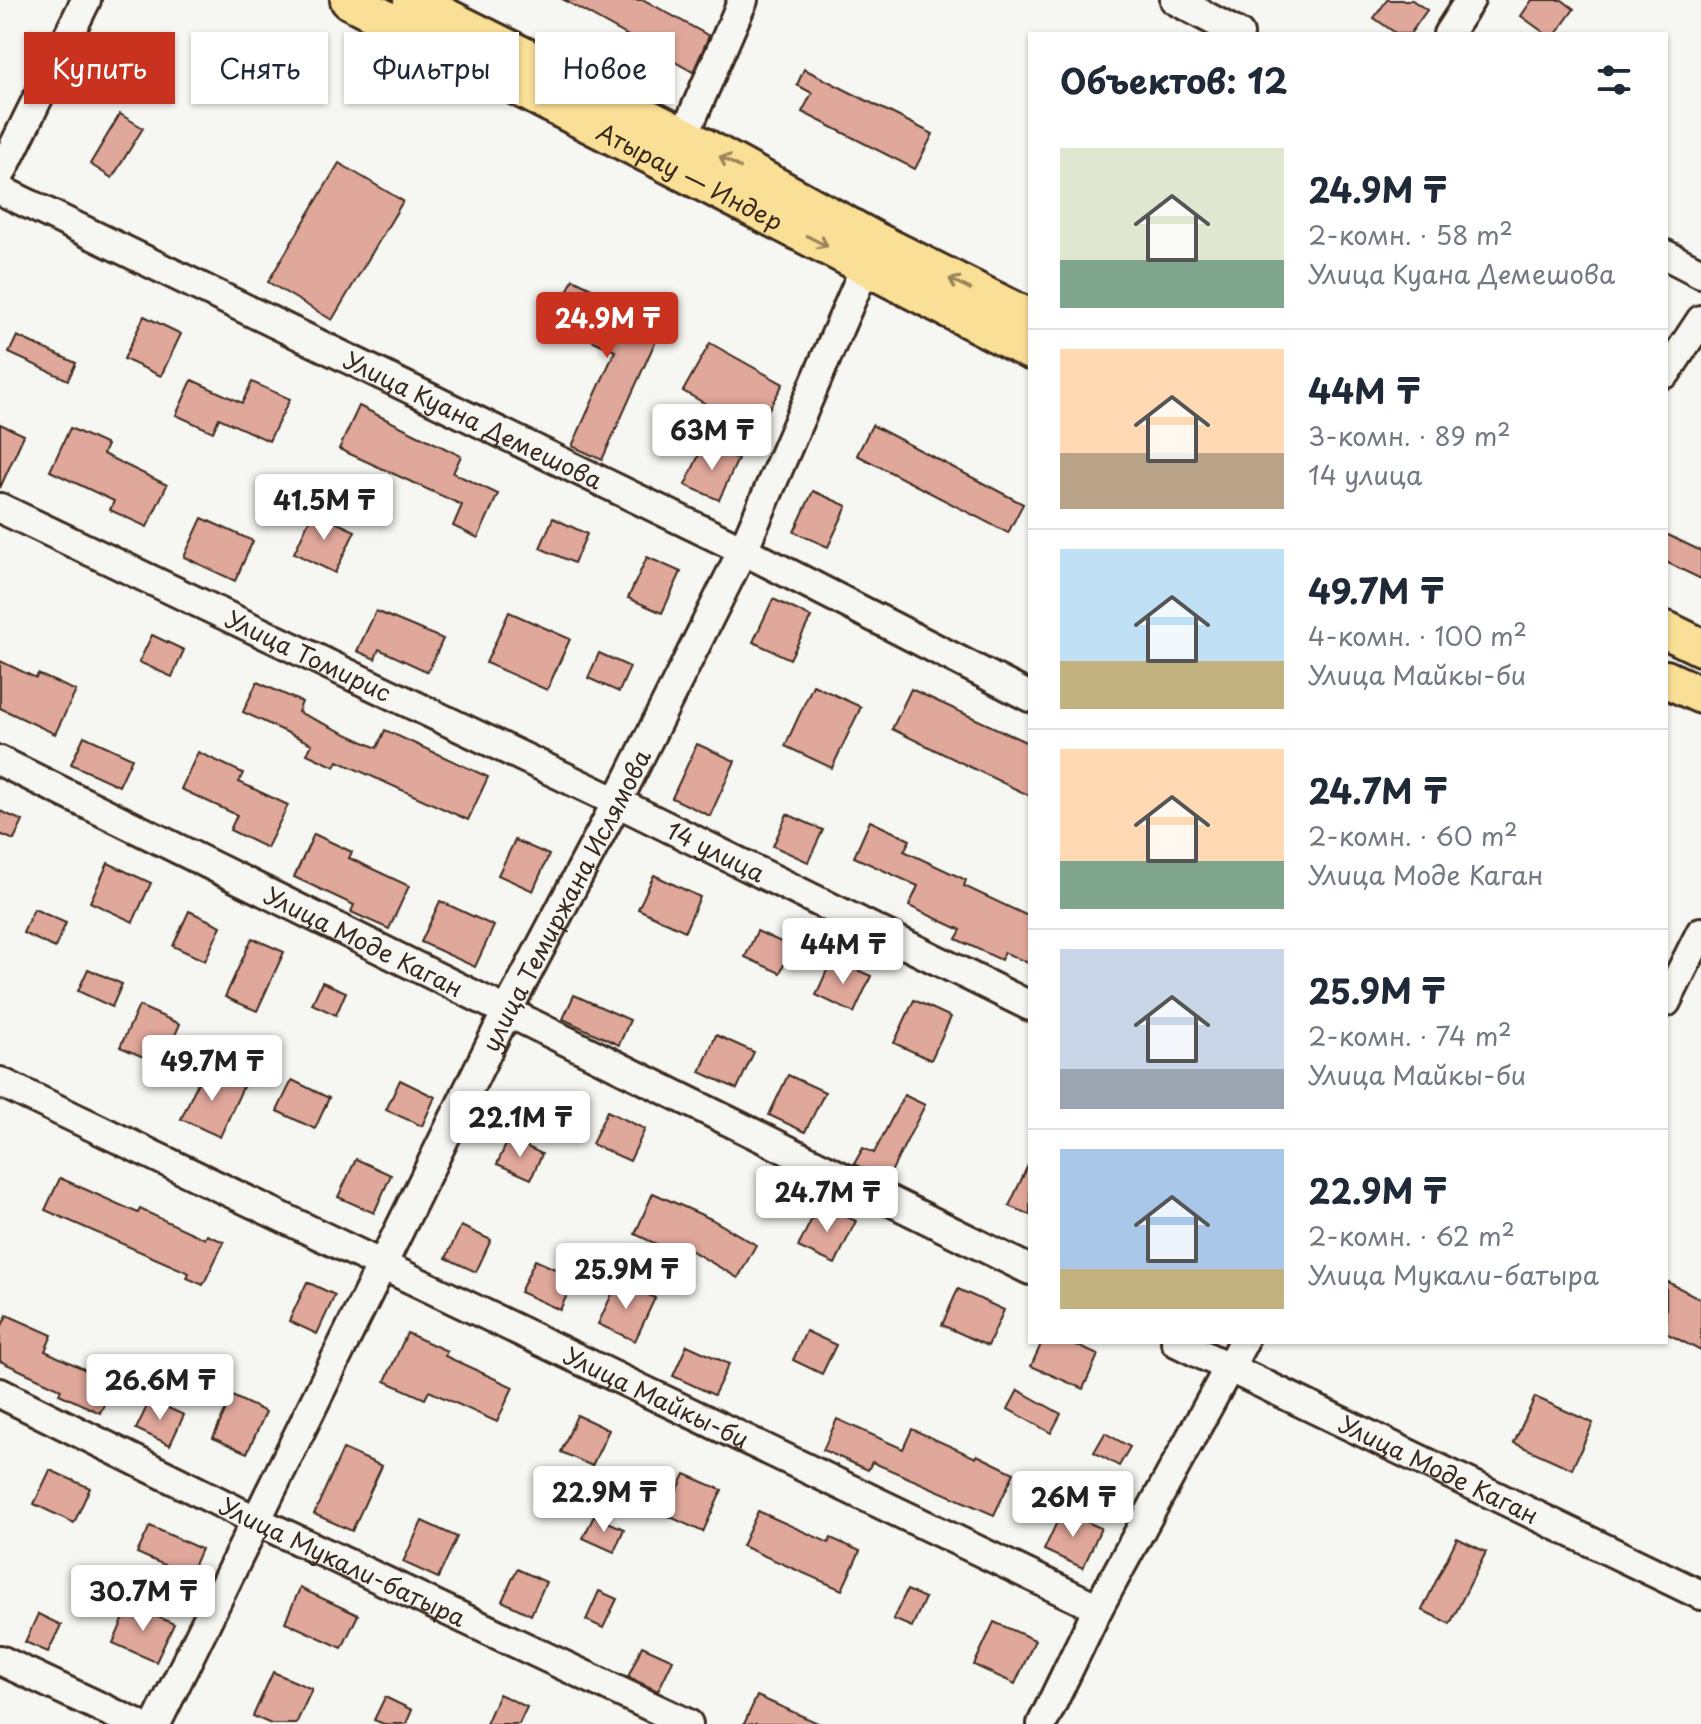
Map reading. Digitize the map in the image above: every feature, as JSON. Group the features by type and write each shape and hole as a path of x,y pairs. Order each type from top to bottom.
{"main road":[{"name":"Атырау — Индер","path":"349,0 871,253 1028,317"},
{"name":"Атырау — Индер","path":"412,0 684,136 1028,350"},
{"path":"1668,631 1701,647"},
{"path":"1668,680 1701,695"}],"street":[{"path":"0,175 86,0"},
{"path":"684,136 743,0"},
{"path":"1175,0 1235,32"},
{"path":"1449,32 1470,0"},
{"name":"Улица Куана Демешова","path":"0,190 743,550 1028,696"},
{"name":"улица Темиржана Ислямова","path":"156,1724 507,1011 617,802 743,550 871,253"},
{"path":"1668,256 1701,273"},
{"path":"1668,370 1701,320"},
{"name":"Улица Томирис","path":"0,508 617,802"},
{"name":"Улица Моде Каган","path":"0,761 1028,1269"},
{"name":"14 улица","path":"617,802 1028,1005"},
{"path":"1668,998 1701,932"},
{"name":"Улица Майкы-би","path":"0,1082 1098,1608"},
{"name":"Улица Моде Каган","path":"1180,1344 1701,1595"},
{"path":"1042,1724 1098,1608 1242,1344"},
{"name":"Улица Мукали-батыра","path":"0,1393 257,1521 688,1724"},
{"path":"0,1660 136,1724"}],"building":[{"path":"564,0 644,0 709,36 693,72 675,62 675,32 621,32"},
{"path":"1387,0 1412,0 1427,10 1411,32 1394,32 1374,18"},
{"path":"1532,0 1562,0 1574,9 1557,32 1543,32 1521,16"},
{"path":"804,69 933,134 915,169 802,112 812,93 797,85"},
{"path":"120,114 143,128 112,178 90,164"},
{"path":"339,163 403,201 332,320 268,282"},
{"path":"573,279 610,297 607,304 661,329 602,460 572,446 615,351 553,322"},
{"path":"144,316 181,334 161,376 124,359"},
{"path":"17,336 76,363 68,380 9,353"},
{"path":"710,343 783,384 756,432 683,391"},
{"path":"192,380 242,403 252,382 290,399 269,441 219,418 213,432 176,415"},
{"path":"359,406 461,456 453,473 498,494 478,538 453,526 462,505 339,449"},
{"path":"0,424 24,435 0,488"},
{"path":"872,425 1023,504 1008,533 857,455"},
{"path":"70,428 107,445 103,454 167,485 147,527 110,510 114,501 50,471"},
{"path":"704,444 738,459 719,500 685,485"},
{"path":"813,491 847,506 828,547 794,532"},
{"path":"313,512 355,531 335,573 294,553"},
{"path":"202,518 253,541 235,581 184,557"},
{"path":"553,518 587,534 574,563 540,548"},
{"path":"1668,535 1701,551 1701,579 1668,563"},
{"path":"647,557 681,572 662,613 628,598"},
{"path":"773,599 811,617 790,659 753,642"},
{"path":"376,611 443,639 428,672 379,649 375,659 357,651"},
{"path":"509,612 570,639 547,690 486,663"},
{"path":"152,635 184,650 172,677 139,662"},
{"path":"599,653 630,667 619,692 588,678"},
{"path":"0,661 36,678 38,674 76,691 55,734 0,708"},
{"path":"257,682 302,702 298,712 377,748 385,730 488,777 468,820 338,761 335,767 307,754 312,744 243,712"},
{"path":"813,685 861,707 832,768 785,746"},
{"path":"911,689 1028,743 1028,795 892,729"},
{"path":"84,736 132,758 119,786 71,764"},
{"path":"697,744 735,761 710,816 672,798"},
{"path":"198,752 243,773 239,782 288,805 267,848 230,830 237,815 181,789"},
{"path":"0,811 23,821 14,840 0,834"},
{"path":"787,814 823,830 808,862 773,846"},
{"path":"870,821 910,840 904,851 966,880 964,886 1028,916 1028,963 1004,952 1001,960 956,939 961,930 909,906 918,886 854,857"},
{"path":"314,834 352,852 349,858 409,886 389,929 351,912 354,905 294,877"},
{"path":"515,840 549,855 533,891 498,875"},
{"path":"108,863 151,883 133,922 90,902"},
{"path":"654,875 700,897 685,931 638,909"},
{"path":"440,901 494,926 475,967 421,942"},
{"path":"34,909 66,923 55,948 23,933"},
{"path":"189,911 221,926 205,961 173,946"},
{"path":"757,931 792,947 780,973 745,957"},
{"path":"252,938 284,952 257,1011 225,997"},
{"path":"832,959 871,976 854,1013 816,995"},
{"path":"88,969 122,984 112,1007 78,991"},
{"path":"322,982 346,992 336,1015 312,1004"},
{"path":"574,995 630,1020 619,1045 563,1019"},
{"path":"914,1000 951,1017 931,1060 894,1043"},
{"path":"139,1006 180,1024 162,1065 120,1047"},
{"path":"716,1035 754,1052 737,1089 700,1072"},
{"path":"204,1069 243,1087 220,1137 181,1119"},
{"path":"788,1075 825,1092 805,1132 769,1115"},
{"path":"292,1080 329,1098 315,1129 277,1111"},
{"path":"400,1080 435,1097 422,1126 386,1110"},
{"path":"904,1095 925,1105 887,1180 854,1164 863,1148 874,1153"},
{"path":"607,1111 645,1129 630,1161 592,1144"},
{"path":"509,1138 542,1154 531,1179 497,1164"},
{"path":"356,1159 391,1175 374,1213 338,1197"},
{"path":"1028,1165 1028,1214 1009,1206"},
{"path":"60,1178 138,1213 140,1209 205,1239 207,1235 224,1242 203,1285 187,1278 189,1273 45,1210"},
{"path":"653,1193 711,1219 756,1245 738,1278 685,1247 681,1256 635,1234"},
{"path":"819,1204 856,1221 835,1264 798,1247"},
{"path":"461,1226 491,1240 476,1272 446,1258"},
{"path":"535,1260 575,1278 560,1310 520,1292"},
{"path":"618,1281 655,1298 635,1341 598,1324"},
{"path":"307,1282 335,1295 317,1334 289,1321"},
{"path":"1668,1282 1701,1299 1701,1351 1668,1334"},
{"path":"958,1289 1004,1310 988,1346 942,1325"},
{"path":"7,1315 52,1335 45,1351 114,1383 100,1413 59,1394 61,1389 0,1361 0,1330"},
{"path":"806,1331 836,1345 822,1374 793,1360"},
{"path":"407,1333 447,1351 445,1356 513,1387 497,1422 429,1391 425,1399 385,1381"},
{"path":"1041,1344 1073,1344 1098,1355 1083,1389 1031,1366"},
{"path":"687,1345 729,1364 714,1395 673,1376"},
{"path":"1018,1390 1061,1414 1051,1433 1008,1409"},
{"path":"232,1396 266,1412 247,1453 213,1438"},
{"path":"1535,1397 1593,1423 1572,1469 1514,1443"},
{"path":"150,1400 184,1415 170,1445 136,1429"},
{"path":"577,1415 609,1430 592,1466 561,1452"},
{"path":"837,1419 903,1449 912,1429 1014,1473 994,1515 872,1462 868,1470 823,1450"},
{"path":"1105,1433 1130,1447 1119,1466 1094,1452"},
{"path":"343,1449 382,1466 352,1531 314,1514"},
{"path":"50,1470 90,1488 74,1523 34,1504"},
{"path":"685,1474 722,1490 703,1532 666,1515"},
{"path":"758,1511 829,1543 831,1538 860,1551 842,1590 742,1546"},
{"path":"1062,1511 1101,1528 1083,1568 1044,1550"},
{"path":"594,1516 624,1529 614,1552 583,1538"},
{"path":"422,1521 457,1537 438,1578 403,1562"},
{"path":"150,1526 201,1549 189,1576 137,1553"},
{"path":"1457,1538 1486,1552 1450,1624 1422,1610"},
{"path":"517,1569 546,1582 531,1615 502,1601"},
{"path":"300,1588 358,1615 342,1648 285,1622"},
{"path":"907,1590 925,1598 912,1627 893,1619"},
{"path":"599,1591 617,1599 603,1628 586,1620"},
{"path":"130,1604 174,1624 156,1662 113,1643"},
{"path":"38,1614 61,1625 48,1652 25,1642"},
{"path":"994,1622 1035,1640 1015,1684 974,1665"},
{"path":"642,1646 673,1660 658,1691 628,1677"},
{"path":"273,1672 312,1689 296,1724 271,1724 253,1716"},
{"path":"499,1694 527,1707 519,1724 486,1724"},
{"path":"757,1696 820,1724 744,1724"},
{"path":"385,1697 412,1710 406,1724 384,1724 374,1720"}]}
